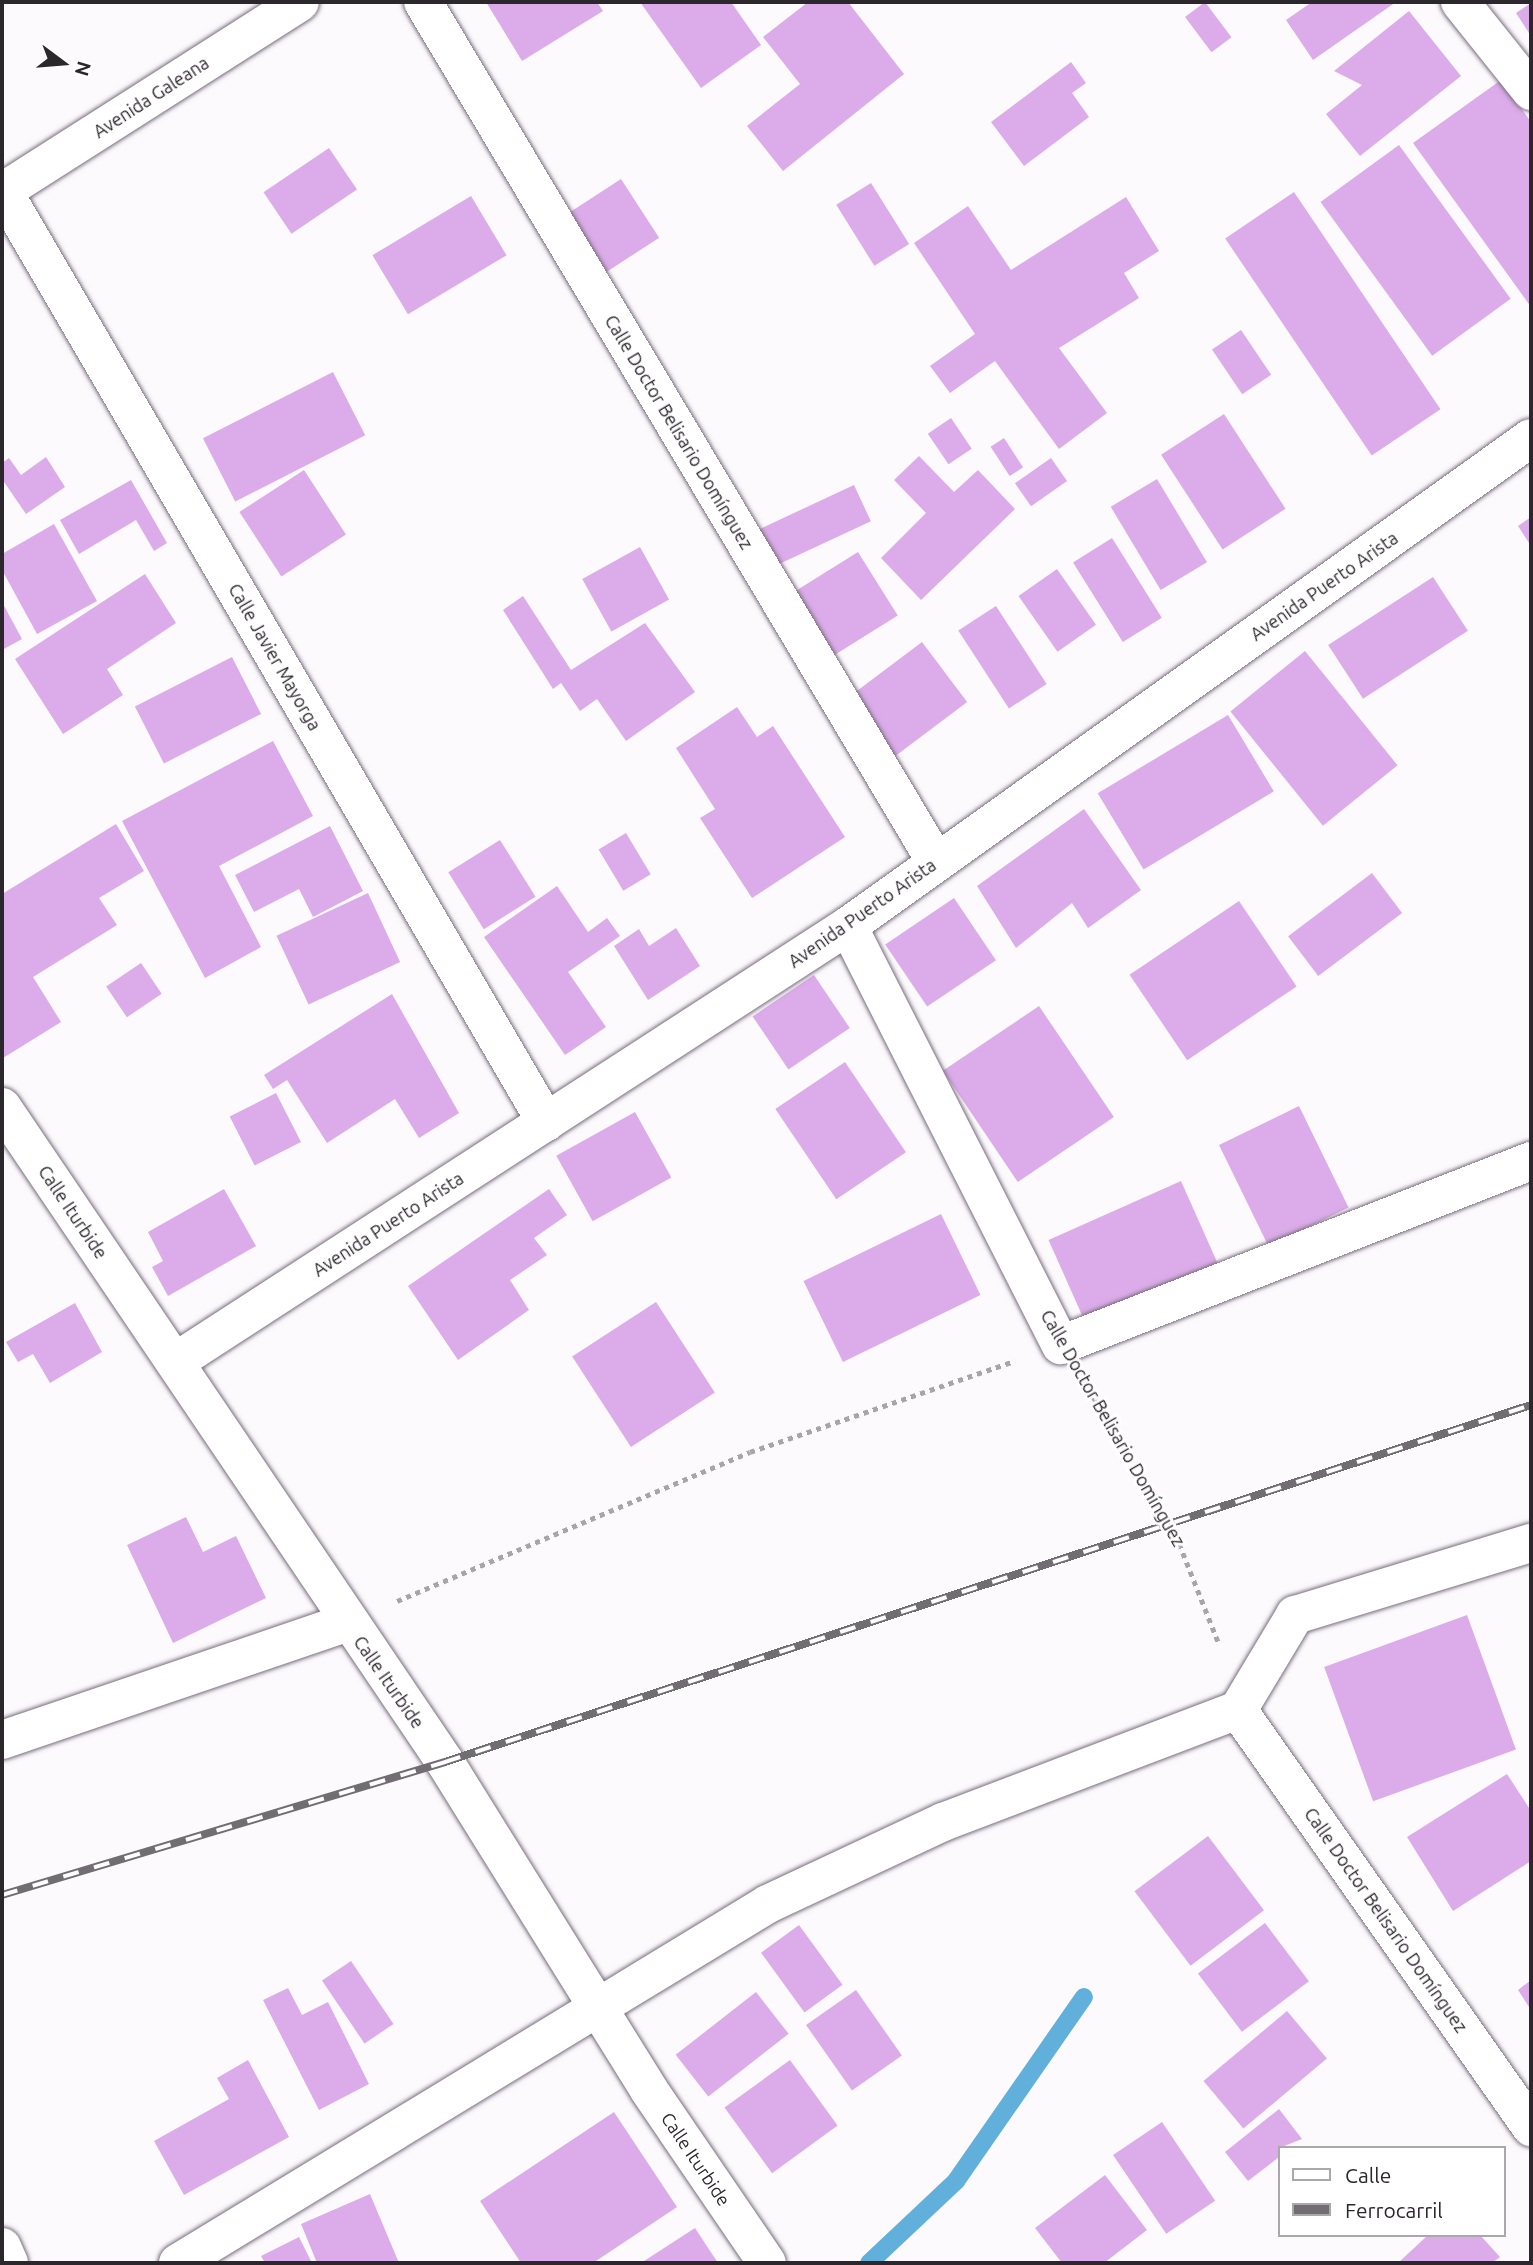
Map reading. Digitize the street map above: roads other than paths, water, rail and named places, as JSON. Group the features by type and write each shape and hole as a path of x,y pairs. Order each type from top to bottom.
{"street":[{"name":"Avenida Galeana","path":"2,192 300,2"},
{"name":"Calle Doctor Belisario Domínguez","path":"423,2 936,862"},
{"path":"1460,2 1531,91"},
{"name":"Calle Javier Mayorga","path":"2,192 546,1122"},
{"name":"Avenida Puerto Arista","path":"174,1362 848,926 1531,438"},
{"name":"Calle Doctor Belisario Domínguez","path":"848,926 1061,1345 1531,1161"},
{"name":"Calle Iturbide","path":"2,1107 445,1762 600,2008 767,2263"},
{"path":"178,2263 768,1904 918,1833 1124,1748 1238,1710 1295,1615 1531,1543"},
{"path":"2,1740 348,1622"},
{"name":"Calle Doctor Belisario Domínguez","path":"1238,1710 1531,2127"},
{"path":"2,2247 9,2263"}],"waterway":[{"path":"869,2263 956,2181 1084,1997"}],"railway":[{"path":"2,1895 445,1762 1531,1405"}]}
